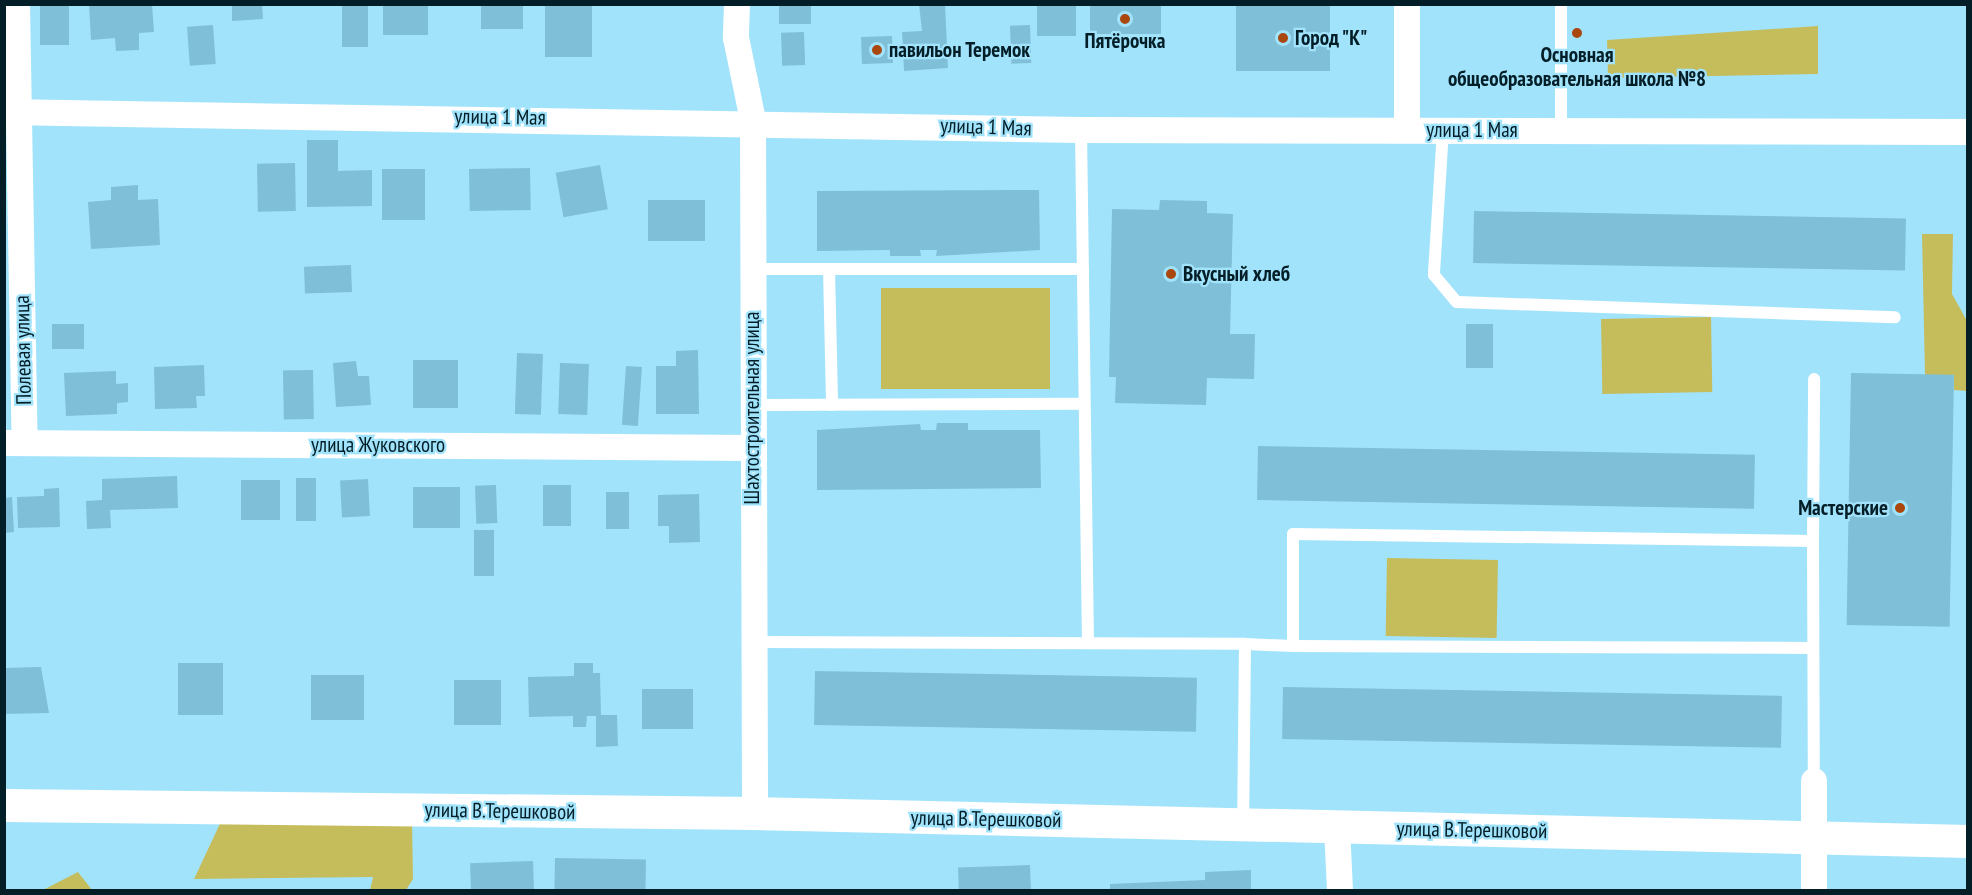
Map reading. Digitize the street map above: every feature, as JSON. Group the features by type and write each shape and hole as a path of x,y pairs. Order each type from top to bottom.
{"main road":[{"name":"улица В.Терешковой","path":"4,805 755,813 1968,840"}],"street":[{"name":"Полевая улица","path":"15,443 12,112 16,4"},
{"name":"Шахтостроительная улица","path":"737,4 736,39 753,120 752,448 755,813"},
{"path":"1407,4 1407,130"},
{"name":"улица 1 Мая","path":"12,112 753,120 1081,130 1968,132"},
{"name":"улица Жуковского","path":"15,443 752,448"},
{"path":"1814,781 1814,891"},
{"path":"1337,827 1340,891"}],"lane":[{"path":"1561,4 1562,130"},
{"path":"1081,130 1088,642"},
{"path":"1443,130 1434,275 1456,302 1895,317"},
{"path":"752,269 1083,269"},
{"path":"829,269 832,405"},
{"path":"1814,379 1814,781"},
{"path":"752,405 1084,404"},
{"path":"1293,646 1293,534 1813,541"},
{"path":"754,642 1088,642 1293,646 1813,648"},
{"path":"1243,825 1245,644"}],"shaded area":[{"path":"1818,26 1818,74 1608,78 1607,40"},
{"path":"1922,234 1953,234 1952,294 1967,321 1967,391 1954,390 1954,375 1925,375"},
{"path":"881,288 1050,288 1050,389 881,389"},
{"path":"1711,317 1712,392 1602,394 1601,319"},
{"path":"1387,558 1498,560 1497,638 1386,636"},
{"path":"225,813 412,818 413,879 406,890 370,890 373,877 194,879"},
{"path":"78,872 92,890 43,890"}],"building":[{"path":"40,4 69,4 69,45 40,45"},
{"path":"89,4 152,4 154,32 139,33 139,50 116,51 115,38 91,40"},
{"path":"232,4 262,4 263,19 232,21"},
{"path":"342,4 368,4 368,47 342,47"},
{"path":"383,4 428,4 428,35 383,35"},
{"path":"481,4 523,4 523,29 481,29"},
{"path":"545,4 592,4 592,57 545,57"},
{"path":"779,4 811,4 811,24 779,24"},
{"path":"919,4 945,4 948,68 904,71 902,32 922,31"},
{"path":"1037,4 1076,4 1076,36 1037,36"},
{"name":"Пятёрочка","path":"1090,4 1161,4 1161,34 1090,34"},
{"name":"Город \"К\"","path":"1236,4 1330,4 1330,71 1236,71"},
{"path":"213,25 216,64 190,66 187,27"},
{"path":"1030,25 1031,63 1011,64 1010,26"},
{"path":"804,32 805,65 782,66 781,33"},
{"name":"павильон Теремок","path":"892,36 893,63 862,64 861,37"},
{"path":"307,140 338,140 338,171 372,170 372,206 307,207"},
{"path":"295,163 296,211 258,212 257,164"},
{"path":"600,165 608,209 563,217 556,173"},
{"path":"530,168 531,210 470,211 469,169"},
{"path":"382,169 425,169 425,220 382,220"},
{"path":"138,185 138,200 158,199 160,245 91,249 88,202 111,200 111,187"},
{"path":"1039,190 1040,250 936,256 937,250 920,250 921,256 890,256 890,250 817,251 817,191"},
{"path":"648,200 705,200 705,241 648,241"},
{"name":"Вкусный хлеб","path":"1160,200 1207,201 1207,213 1233,214 1230,334 1255,334 1254,379 1207,378 1206,405 1115,403 1116,377 1109,377 1112,209 1159,210"},
{"path":"1474,211 1906,219 1905,271 1473,263"},
{"path":"351,265 352,292 305,294 304,267"},
{"path":"52,324 84,324 84,349 52,349"},
{"path":"1466,324 1493,324 1493,368 1466,368"},
{"path":"698,350 699,414 656,414 656,366 676,366 676,351"},
{"path":"517,353 543,354 541,415 515,414"},
{"path":"413,360 458,360 458,408 413,408"},
{"path":"356,361 358,376 369,376 371,405 336,407 333,363"},
{"path":"560,363 589,364 587,415 558,414"},
{"path":"204,365 205,396 196,396 197,408 155,409 154,367"},
{"path":"626,366 642,367 638,426 622,425"},
{"path":"313,370 314,419 284,420 283,371"},
{"path":"116,371 116,384 128,383 128,402 117,403 117,414 66,416 64,373"},
{"name":"Мастерские","path":"1851,373 1954,375 1950,627 1847,625"},
{"path":"937,423 968,423 968,430 1040,430 1041,488 817,490 817,430 920,424 921,430 936,430"},
{"path":"1258,446 1755,455 1754,509 1257,500"},
{"path":"177,476 178,508 110,510 111,528 87,529 86,501 102,500 102,479"},
{"path":"296,478 316,478 316,521 296,521"},
{"path":"368,479 370,516 342,517 340,480"},
{"path":"241,480 280,480 280,520 241,520"},
{"path":"496,485 497,523 476,524 475,486"},
{"path":"543,485 571,485 571,526 543,526"},
{"path":"413,487 460,487 460,528 413,528"},
{"path":"59,488 60,527 18,528 17,497 44,496 44,489"},
{"path":"606,492 629,492 629,529 606,529"},
{"path":"699,494 700,542 669,543 669,526 658,526 658,495"},
{"path":"12,497 14,532 4,533 4,498"},
{"path":"474,530 494,530 494,576 474,576"},
{"path":"178,663 223,663 223,715 178,715"},
{"path":"574,663 593,663 593,673 600,673 601,715 617,715 618,746 596,747 596,716 587,716 586,727 573,727 573,716 529,717 528,677 574,676"},
{"path":"41,667 49,713 4,714 4,668"},
{"path":"815,671 1197,678 1196,732 814,725"},
{"path":"311,675 364,675 364,720 311,720"},
{"path":"454,680 501,680 501,725 454,725"},
{"path":"1283,687 1782,696 1781,748 1282,739"},
{"path":"642,689 693,689 693,729 642,729"},
{"path":"555,858 646,860 645,890 554,890"},
{"path":"533,861 534,890 471,890 470,863"},
{"path":"1030,865 1031,890 959,890 958,868"},
{"path":"1251,870 1251,890 1110,890 1110,884 1205,880 1205,872"}],"place":[{"name":"Пятёрочка","path":"1125,19"},
{"name":"Основная общеобразовательная школа №8","path":"1577,33"},
{"name":"Город \"К\"","path":"1283,38"},
{"name":"павильон Теремок","path":"877,50"},
{"name":"Вкусный хлеб","path":"1171,274"},
{"name":"Мастерские","path":"1900,508"}]}
